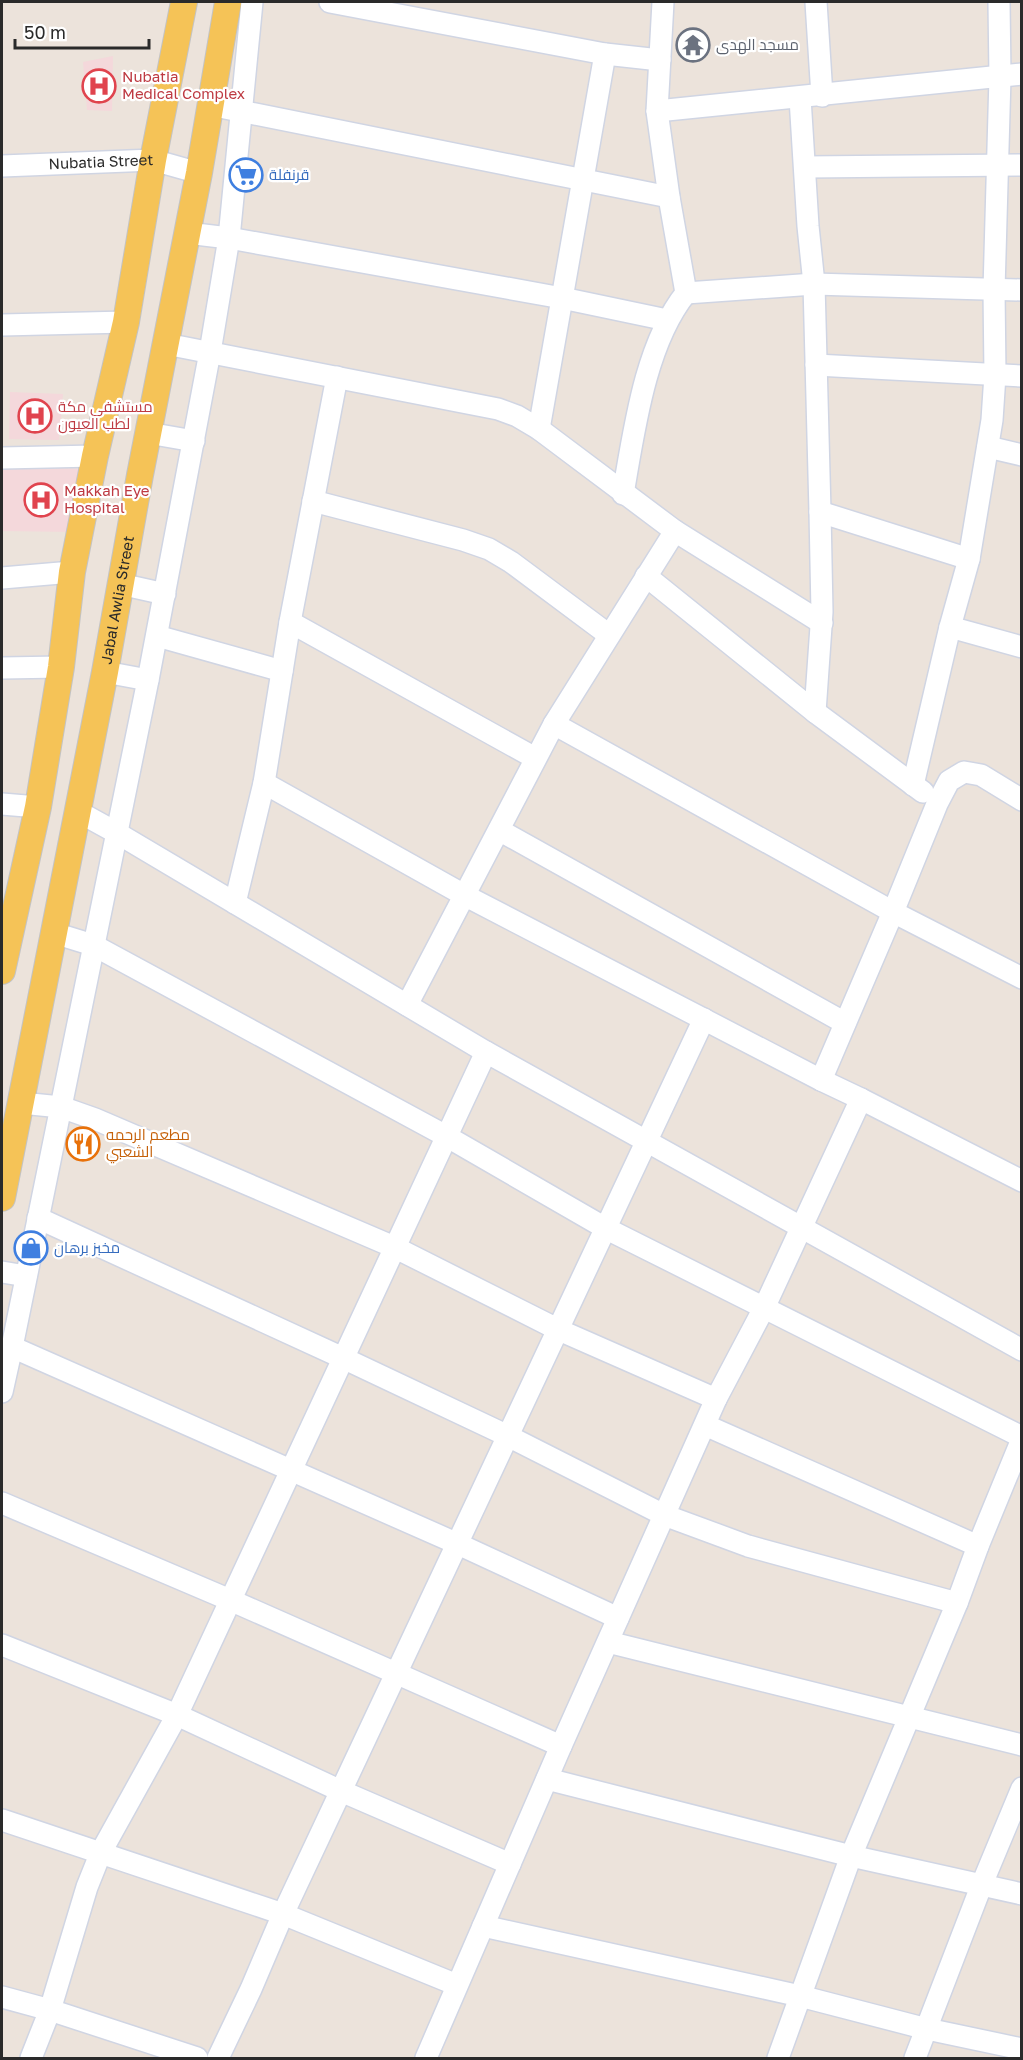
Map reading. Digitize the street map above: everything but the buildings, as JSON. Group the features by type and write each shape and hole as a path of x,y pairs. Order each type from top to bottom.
{"main road":[{"path":"2,971 38,807 61,668 72,572 94,456 126,322 153,160 184,2"},
{"name":"Jabal Awlia Street","path":"2,1198 105,672 148,433 199,173 228,2"}],"street":[{"path":"2,1392 148,680 194,441 229,238 252,2"},
{"path":"330,2 605,54 660,60"},
{"path":"623,494 635,422 649,372 668,320 686,293 657,111 663,2"},
{"path":"816,2 822,96"},
{"path":"914,785 950,627 969,559 988,447 995,375 994,290 1000,77 999,2"},
{"path":"539,429 605,54"},
{"path":"657,111 1022,74"},
{"path":"800,98 814,284 820,512 822,623 815,712"},
{"path":"210,105 669,197"},
{"name":"Nubatia Street","path":"2,166 153,160 199,173"},
{"path":"806,167 1022,165"},
{"path":"187,233 229,238 562,298 668,320"},
{"path":"686,293 814,284 1022,290"},
{"path":"2,325 126,322"},
{"path":"166,344 498,409 517,416 539,429 675,531 822,623"},
{"path":"816,365 1022,376"},
{"path":"235,903 264,783 290,622 337,377"},
{"path":"148,433 194,441"},
{"path":"988,447 1022,455"},
{"path":"2,458 94,456"},
{"path":"314,501 463,540 489,549 511,562 609,635"},
{"path":"820,512 969,559"},
{"path":"407,1005 554,724 675,531"},
{"path":"2,578 72,572"},
{"path":"646,576 815,712 937,804"},
{"path":"120,584 165,594"},
{"path":"290,622 535,758"},
{"path":"950,627 1022,647"},
{"path":"156,636 282,671"},
{"path":"2,668 61,668"},
{"path":"105,672 148,680"},
{"path":"554,724 893,912 1022,978"},
{"path":"820,1080 937,804 949,781 964,772 981,776 1022,800"},
{"path":"264,783 464,895 820,1080 1022,1181"},
{"path":"2,804 38,807"},
{"path":"77,812 117,833 486,1052 1022,1350"},
{"path":"499,830 845,1023"},
{"path":"54,933 93,945 447,1137 607,1229 1022,1438 957,1603 851,1856 778,2058"},
{"path":"218,2058 340,1791 560,1330 704,1019"},
{"path":"32,2058 50,2010 87,1887 101,1852 177,1715 486,1052"},
{"path":"426,2058 561,1746 716,1399 764,1308 861,1099"},
{"path":"21,1103 61,1107 95,1119 394,1247 560,1330 716,1399"},
{"path":"38,1218 508,1436 664,1515 748,1546 957,1603"},
{"path":"2,1272 26,1276"},
{"path":"12,1347 458,1544 618,1618"},
{"path":"705,1425 978,1546"},
{"path":"2,1503 230,1600 561,1746"},
{"path":"608,1642 1022,1745"},
{"path":"2,1645 177,1715 340,1791 510,1864"},
{"path":"547,1779 851,1856 1022,1894"},
{"path":"915,2058 982,1884 1022,1788"},
{"path":"2,1820 283,1914 457,1985"},
{"path":"483,1926 800,1996 927,2029 1022,2049"},
{"path":"2,1997 50,2010 197,2058"}],"shaded area":[{"name":"Nubatia Medical Complex","path":"113,56 112,111 87,110 83,62"},
{"name":"مستشفى مكة لطب العيون","path":"10,392 63,394 59,440 9,439"},
{"name":"Makkah Eye Hospital","path":"2,466 87,469 74,532 2,531"}],"place":[{"name":"مسجد الهدى","path":"693,45"},
{"name":"Nubatia Medical Complex","path":"99,86"},
{"name":"قرنفلة","path":"246,175"},
{"name":"مستشفى مكة لطب العيون","path":"35,416"},
{"name":"Makkah Eye Hospital","path":"41,500"},
{"name":"مطعم الرحمه الشعبي","path":"83,1144"},
{"name":"مخبز برهان","path":"31,1248"}]}
